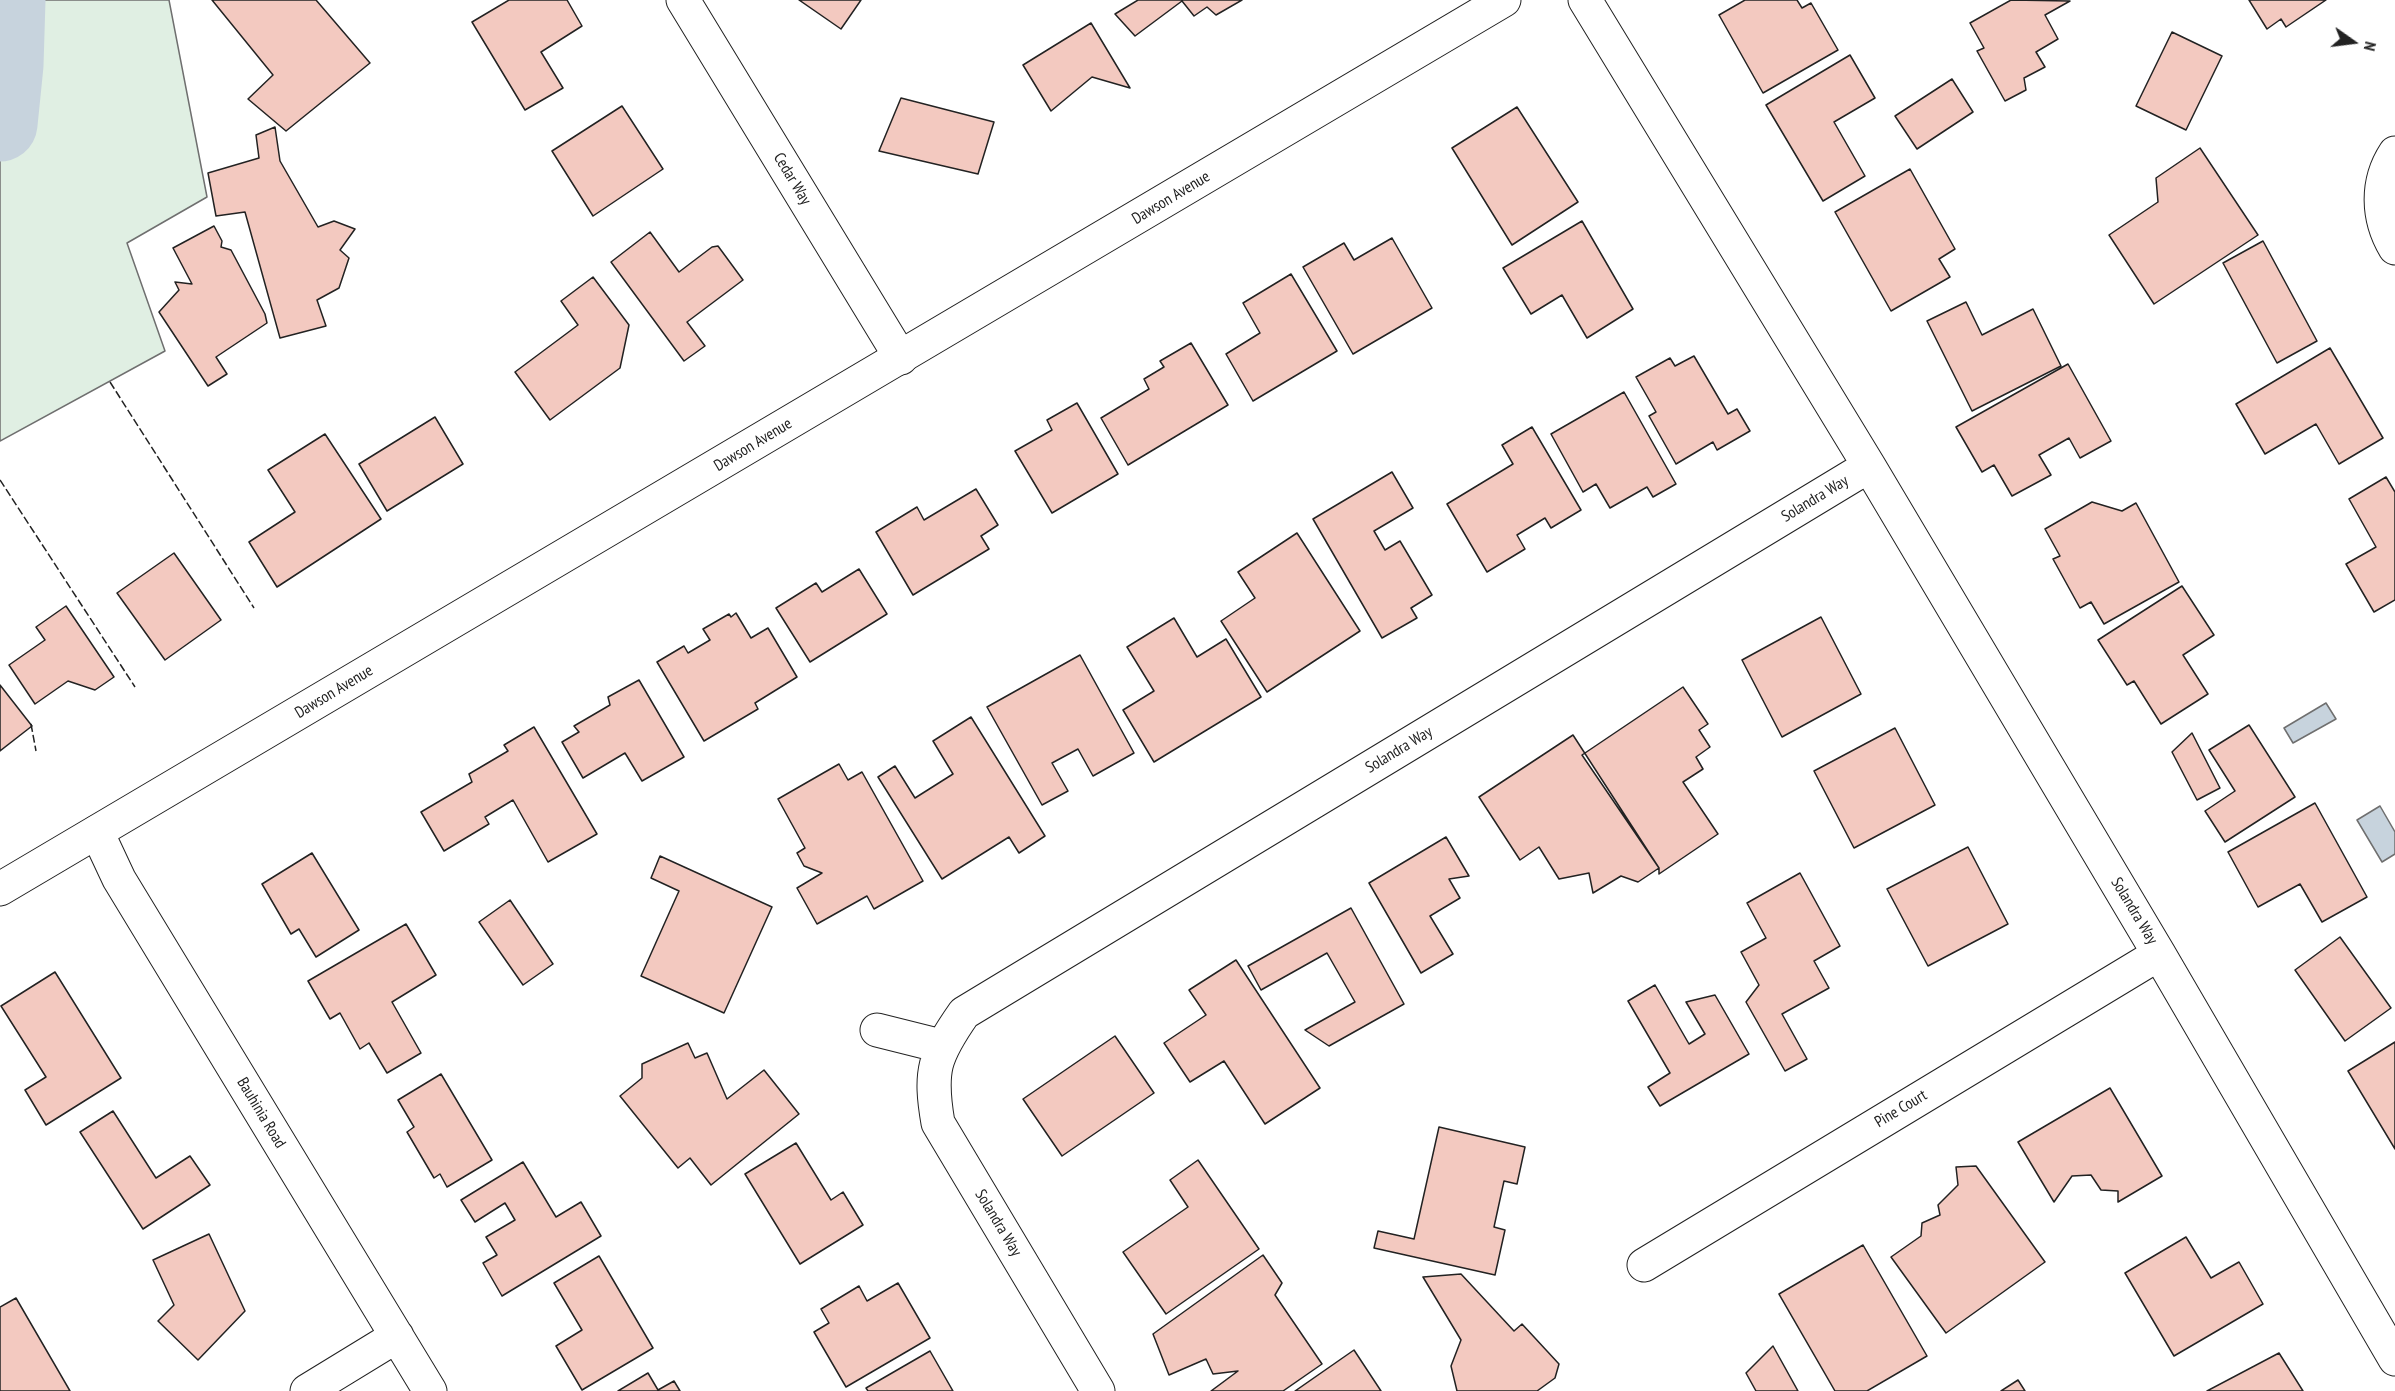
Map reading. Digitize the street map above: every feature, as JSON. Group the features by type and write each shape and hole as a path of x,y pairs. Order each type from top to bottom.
{"street":[{"name":"Cedar Way","path":"683,0 901,358"},
{"name":"Dawson Avenue","path":"0,889 1504,0"},
{"name":"Solandra Way","path":"1585,0 1869,466 2159,954 2395,1359"},
{"path":"2395,153 2387,165 2380,192 2385,225 2395,248"},
{"name":"Solandra Way","path":"1098,1391 938,1123 932,1087 941,1046 964,1013 1869,466"},
{"name":"Bauhinia Road","path":"97,832 119,879 430,1391"},
{"name":"Pine Court","path":"1644,1265 2159,954"},
{"path":"877,1030 941,1046"},
{"path":"307,1391 397,1336"}],"green space":[{"path":"0,0 169,0 207,197 127,243 165,351 0,441"}],"shaded area":[{"path":"2326,703 2336,719 2293,743 2284,728"},
{"path":"2380,806 2395,832 2395,854 2382,862 2357,820"}],"building":[{"path":"212,0 316,0 370,63 286,131 248,99 273,75"},
{"path":"509,0 567,0 582,26 541,52 563,88 525,110 472,22"},
{"path":"799,0 861,0 841,29"},
{"path":"1138,0 1242,0 1216,15 1207,7 1194,16 1182,1 1135,36 1115,14"},
{"path":"1745,0 1797,0 1802,8 1811,3 1838,50 1763,93 1719,15"},
{"path":"2011,0 2070,1 2045,15 2058,39 2036,52 2045,67 2024,78 2026,90 2005,101 1977,51 1984,48 1970,23"},
{"path":"2249,0 2326,0 2286,27 2281,19 2267,29"},
{"path":"1091,23 1130,88 1092,77 1051,111 1023,65"},
{"path":"2172,32 2222,56 2186,130 2136,106"},
{"path":"1850,55 1875,98 1834,122 1865,176 1823,201 1766,105"},
{"path":"1952,79 1973,112 1917,149 1895,116"},
{"path":"901,98 994,122 978,174 879,151"},
{"path":"622,106 663,169 593,216 552,151"},
{"path":"1517,107 1578,202 1512,245 1452,148"},
{"path":"275,127 280,161 318,227 334,221 355,229 340,250 349,258 339,288 317,300 326,326 280,338 245,212 216,216 208,173 259,158 256,135"},
{"path":"2200,148 2258,235 2154,304 2109,235 2158,202 2156,178"},
{"path":"1910,169 1955,249 1939,259 1950,277 1891,311 1835,212"},
{"path":"1582,221 1633,309 1587,338 1562,295 1531,314 1503,268"},
{"path":"214,226 222,241 221,247 231,250 265,314 267,323 216,357 227,374 208,386 159,312 179,290 175,282 192,284 173,248"},
{"path":"650,232 679,272 712,247 718,246 743,280 687,322 705,346 684,361 611,262"},
{"path":"1392,238 1432,308 1353,354 1303,267 1344,243 1354,260"},
{"path":"2263,241 2317,341 2277,363 2223,263"},
{"path":"1291,274 1337,351 1253,401 1226,354 1260,333 1243,303"},
{"path":"593,277 629,325 620,368 550,420 515,372 578,325 561,301"},
{"path":"1966,302 1982,335 2033,309 2061,366 1972,411 1927,321"},
{"path":"1191,343 1228,405 1128,465 1101,418 1149,389 1144,379 1164,367 1160,361"},
{"path":"2330,348 2383,438 2339,464 2316,424 2265,454 2236,404"},
{"path":"1694,356 1728,414 1737,409 1750,431 1717,450 1713,442 1676,464 1649,416 1656,412 1636,377 1670,358 1675,366"},
{"path":"2068,364 2111,441 2080,458 2069,438 2039,455 2051,475 2012,496 1994,465 1982,472 1956,427"},
{"path":"1624,392 1676,484 1653,497 1647,487 1610,508 1596,484 1583,492 1551,434"},
{"path":"1077,403 1118,474 1052,513 1015,451 1052,430 1047,420"},
{"path":"435,417 463,464 387,511 359,464"},
{"path":"1532,427 1581,510 1551,528 1545,518 1517,535 1525,549 1487,572 1447,504 1513,464 1502,445"},
{"path":"325,434 381,519 277,587 249,542 295,512 268,470"},
{"path":"1392,472 1413,508 1374,531 1385,550 1400,541 1432,595 1411,608 1417,618 1382,638 1313,519"},
{"path":"2386,477 2395,492 2395,600 2374,612 2346,564 2376,547 2349,499"},
{"path":"976,489 998,525 981,536 989,549 913,595 876,532 917,507 924,520"},
{"path":"2092,502 2122,511 2136,503 2179,582 2104,624 2091,602 2080,608 2053,559 2060,556 2045,529"},
{"path":"1297,533 1360,631 1267,692 1221,621 1255,598 1238,572"},
{"path":"174,553 221,620 165,660 117,593"},
{"path":"859,569 887,614 810,662 776,608 816,583 822,592"},
{"path":"2182,586 2214,635 2183,655 2208,694 2161,724 2134,681 2127,685 2098,640"},
{"path":"66,606 114,677 95,690 68,681 35,704 9,665 45,640 36,627"},
{"path":"736,613 751,638 768,628 797,677 755,703 758,709 704,741 657,662 684,646 688,653 710,640 703,629 729,614 731,617"},
{"path":"1821,617 1861,694 1782,737 1742,660"},
{"path":"1174,618 1197,657 1226,639 1261,697 1154,762 1123,710 1154,691 1127,647"},
{"path":"1080,655 1134,753 1093,776 1078,749 1052,763 1068,791 1042,805 987,707"},
{"path":"639,680 684,757 642,781 625,753 583,778 562,742 579,732 574,726 610,705 608,697"},
{"path":"0,685 32,726 0,751"},
{"path":"1683,687 1708,724 1699,730 1710,747 1696,757 1703,769 1683,782 1718,834 1659,874 1659,868 1582,755"},
{"path":"971,717 1045,836 1019,853 1009,837 942,879 878,777 895,766 915,798 953,774 933,741"},
{"path":"2249,725 2295,797 2225,842 2205,811 2235,791 2209,750"},
{"path":"534,727 597,834 548,862 513,800 485,817 489,824 444,851 421,812 472,782 469,774 508,751 504,745"},
{"path":"1895,728 1935,805 1854,848 1814,771"},
{"path":"2192,733 2220,788 2197,800 2172,752"},
{"path":"1573,735 1659,868 1638,882 1621,876 1593,893 1589,873 1559,879 1539,847 1520,860 1479,797"},
{"path":"839,764 848,780 862,772 923,881 874,909 867,896 817,924 797,888 822,873 804,866 797,853 805,848 778,799"},
{"path":"2315,803 2367,897 2322,922 2300,884 2258,907 2228,852"},
{"path":"1446,837 1469,876 1449,879 1460,898 1430,916 1453,954 1421,973 1369,883"},
{"path":"1968,847 2008,924 1928,966 1887,889"},
{"path":"312,853 359,930 316,957 299,929 291,934 262,884"},
{"path":"660,856 772,907 724,1013 641,976 679,891 651,878"},
{"path":"1800,873 1840,946 1814,961 1829,988 1782,1014 1807,1059 1785,1071 1746,1002 1759,985 1741,952 1766,938 1747,903"},
{"path":"510,900 553,964 523,985 479,922"},
{"path":"1351,908 1404,1004 1329,1046 1305,1030 1355,1002 1327,953 1261,990 1248,966"},
{"path":"406,924 436,975 392,1002 421,1053 387,1073 369,1043 360,1049 340,1013 330,1019 308,981"},
{"path":"2340,937 2391,1008 2345,1041 2295,970"},
{"path":"1236,960 1320,1088 1265,1124 1224,1061 1190,1082 1164,1043 1206,1015 1189,990"},
{"path":"55,972 121,1078 46,1125 25,1090 46,1077 1,1006"},
{"path":"1655,985 1689,1044 1705,1034 1686,1002 1715,995 1749,1054 1660,1106 1648,1087 1670,1073 1628,1001"},
{"path":"1115,1036 1154,1093 1062,1156 1023,1099"},
{"path":"2395,1042 2395,1149 2348,1071"},
{"path":"688,1043 695,1058 707,1053 727,1099 764,1070 799,1114 711,1185 690,1158 678,1168 620,1096 642,1078 642,1064"},
{"path":"441,1074 492,1160 447,1187 440,1174 434,1178 407,1132 414,1127 398,1100"},
{"path":"2110,1088 2162,1176 2118,1202 2118,1191 2101,1190 2091,1175 2072,1176 2054,1202 2018,1142"},
{"path":"113,1111 156,1178 190,1156 210,1185 143,1229 80,1132"},
{"path":"1439,1127 1525,1147 1517,1184 1504,1181 1494,1227 1505,1230 1495,1275 1374,1248 1378,1231 1414,1239"},
{"path":"796,1143 831,1200 843,1192 863,1225 800,1264 745,1174"},
{"path":"1198,1160 1259,1249 1166,1314 1123,1252 1188,1207 1170,1180"},
{"path":"523,1162 556,1217 581,1202 601,1236 502,1296 483,1263 497,1255 486,1237 515,1220 505,1203 475,1222 461,1200"},
{"path":"1976,1166 2045,1262 1946,1333 1891,1257 1921,1236 1922,1223 1940,1215 1938,1205 1958,1185 1956,1167"},
{"path":"209,1234 245,1311 198,1360 158,1321 174,1305 153,1260"},
{"path":"2186,1237 2211,1278 2239,1262 2263,1304 2174,1356 2125,1273"},
{"path":"1863,1245 1927,1356 1867,1391 1835,1391 1779,1294"},
{"path":"1263,1255 1282,1283 1275,1295 1322,1364 1283,1391 1211,1391 1238,1371 1213,1374 1206,1359 1169,1375 1153,1334"},
{"path":"599,1256 653,1348 582,1390 556,1346 582,1330 554,1283"},
{"path":"1461,1274 1514,1331 1522,1324 1559,1364 1555,1378 1537,1391 1457,1391 1451,1366 1461,1340 1423,1277"},
{"path":"898,1283 930,1338 846,1387 814,1332 829,1323 821,1309 859,1286 867,1301"},
{"path":"16,1298 70,1391 0,1391 0,1307"},
{"path":"1773,1346 1798,1391 1756,1391 1746,1373"},
{"path":"1354,1350 1381,1391 1295,1391"},
{"path":"930,1351 953,1391 868,1391 866,1388"},
{"path":"2279,1353 2303,1391 2207,1391"},
{"path":"648,1373 658,1390 674,1381 680,1391 618,1391"},
{"path":"2018,1380 2025,1391 2001,1391"}],"waterway":[{"path":"0,124 6,65 8,0"}],"fence":[{"path":"110,382 254,608"},
{"path":"0,480 135,687"},
{"path":"31,724 36,751"}]}
